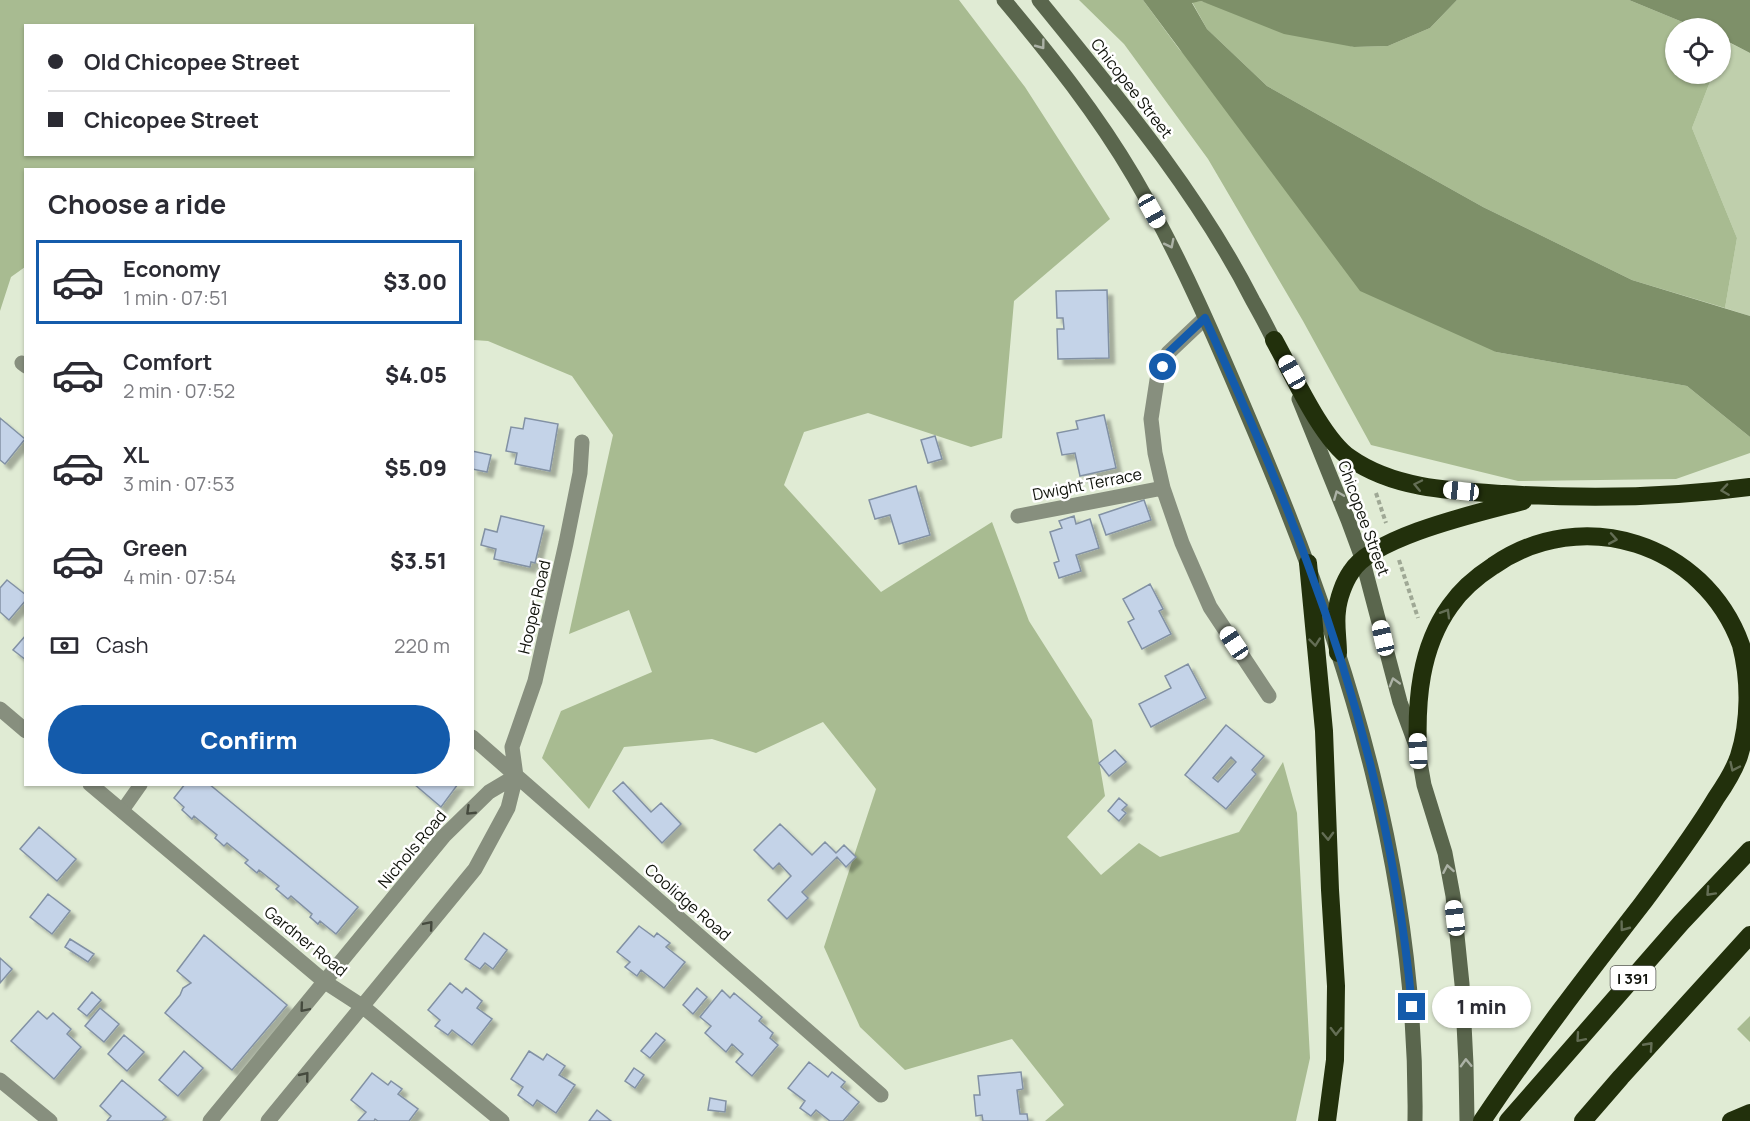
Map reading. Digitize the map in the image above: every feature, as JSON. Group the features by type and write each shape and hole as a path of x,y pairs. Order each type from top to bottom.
{"highway":[{"path":"1274,340 1326,433 1348,457 1399,481 1425,487 1539,496 1699,494 1750,487"},
{"path":"1338,653 1337,611 1350,572 1362,558 1393,542 1441,523 1539,496"},
{"path":"1418,751 1419,689 1432,640 1445,614 1465,588 1482,573 1501,560 1541,542 1581,535 1600,537 1635,543 1668,557 1685,568 1715,598 1737,634 1744,654 1749,687 1748,721 1740,755 1732,774 1683,849 1522,1061 1482,1121"},
{"path":"1308,563 1324,731 1336,986 1335,1060 1327,1121"},
{"name":"I 391","path":"1513,1115 1681,923 1750,850"},
{"path":"1583,1121 1750,935"},
{"path":"1731,1121 1750,1113"}],"main road":[{"path":"1004,0 1085,103 1133,176 1171,246 1205,318 1308,563 1366,746 1398,894 1412,1007 1415,1121"},
{"name":"Chicopee Street","path":"1039,0 1184,186 1219,240 1274,340 1348,520 1362,558 1400,702 1418,751 1424,785 1445,853 1454,907 1465,1024 1467,1121"}],"street":[{"path":"1205,318 1168,353 1157,380 1150,419 1155,453 1163,488 1182,543 1210,607 1269,696"},
{"name":"Hooper Road","path":"516,776 512,747 535,681 580,473 582,442"},
{"name":"Dwight Terrace","path":"1018,516 1163,488"},
{"path":"0,709 24,729"},
{"name":"Coolidge Road","path":"474,739 881,1095"},
{"path":"268,1121 475,869 508,808 516,776"},
{"name":"Nichols Road","path":"210,1121 444,836 489,792 516,776"},
{"name":"Gardner Road","path":"92,786 325,982 362,1006 502,1121"},
{"path":"0,1080 50,1121"}],"lane":[{"path":"122,811 140,786"}],"path":[{"path":"1377,489 1389,532"},
{"path":"1398,557 1419,622"}],"shaded area":[{"path":"0,0 959,0 1025,87 1110,219 1014,301 1002,438 971,447 868,413 804,432 784,485 881,592 992,522 1029,621 1092,720 1105,796 1067,837 1101,875 1139,843 1160,857 1239,832 1283,762 1297,813 1310,1058 1296,1121 1045,1121 1064,1105 1012,1039 905,1070 860,1027 824,947 876,789 823,722 756,753 712,739 624,747 589,809 542,758 561,711 652,672 629,610 569,634 613,435 572,376 488,341 474,340 474,168 24,168 24,268 11,277 0,311"},
{"path":"1079,0 1143,0 1179,49 1496,352 1687,386 1750,437 1750,453 1676,479 1518,481 1371,445 1303,321 1208,159 1124,44"},
{"path":"1143,0 1457,0 1430,28 1388,46 1354,47 1284,34 1201,1 1192,3 1207,29 1267,86 1483,207 1632,280 1750,316 1750,437 1687,386 1496,352 1360,291"},
{"path":"1457,0 1629,0 1673,18 1665,18 1665,84 1709,84 1692,128 1737,238 1725,308 1632,280 1483,207 1267,86 1207,29 1192,2 1201,1 1354,47 1388,46 1430,28"},
{"path":"1629,0 1750,0 1750,53 1731,43 1731,18 1673,18"},
{"path":"1731,44 1750,53 1750,316 1725,308 1737,238 1692,128 1709,84 1731,84"},
{"path":"1750,1016 1750,1042 1737,1029"}],"building":[{"path":"1107,290 1109,358 1058,359 1057,329 1064,329 1063,318 1057,318 1056,291"},
{"path":"1104,415 1116,468 1080,476 1075,453 1062,455 1057,433 1078,429 1076,421"},
{"path":"0,418 24,440 5,464 0,460"},
{"path":"525,418 558,424 550,471 515,464 517,453 506,451 511,427 523,429"},
{"path":"935,436 942,459 928,463 921,440"},
{"path":"474,451 491,455 487,472 474,469"},
{"path":"916,486 930,535 899,544 890,515 875,519 869,500"},
{"path":"1144,500 1151,520 1106,535 1099,515"},
{"path":"501,516 544,526 535,563 531,562 530,567 494,559 496,549 481,545 485,529 497,532"},
{"path":"1074,516 1076,524 1090,519 1099,548 1076,555 1081,571 1059,578 1054,563 1059,561 1050,532 1062,528 1059,521"},
{"path":"7,580 24,593 24,602 9,620 0,612 0,588"},
{"path":"1150,584 1163,609 1159,611 1171,634 1142,649 1128,622 1134,619 1123,599"},
{"path":"24,637 24,658 13,650"},
{"path":"1188,664 1206,698 1151,727 1139,704 1171,688 1165,676"},
{"path":"1226,725 1264,756 1252,770 1256,774 1226,809 1185,775","holes":["1231,757 1236,762 1218,782 1213,778"]},
{"path":"1115,750 1126,762 1109,776 1099,763"},
{"path":"623,782 651,812 661,803 681,824 662,843 613,791"},
{"path":"183,786 211,786 358,907 336,934 320,921 318,924 310,917 312,914 291,896 288,899 276,889 279,886 259,870 257,873 245,863 248,860 227,843 224,846 215,838 217,835 194,816 192,819 174,798"},
{"path":"416,786 457,786 441,807"},
{"path":"1119,798 1127,805 1122,810 1126,813 1119,821 1108,811"},
{"path":"780,824 812,855 825,842 836,853 844,845 856,857 846,867 837,857 802,892 808,898 787,919 768,900 791,876 779,863 773,869 754,850"},
{"path":"39,827 76,859 57,881 20,849"},
{"path":"48,894 70,911 52,934 30,917"},
{"path":"639,926 654,937 657,933 670,943 666,947 685,962 664,988 641,970 637,976 625,967 630,962 617,952"},
{"path":"484,933 507,950 493,969 485,963 480,969 465,959"},
{"path":"204,935 287,1005 232,1070 165,1013 183,988 191,983 177,971"},
{"path":"70,939 94,954 88,962 65,947"},
{"path":"0,958 12,969 0,983"},
{"path":"450,983 462,993 466,988 482,1001 477,1008 492,1019 472,1045 452,1030 448,1035 435,1026 440,1020 428,1010"},
{"path":"697,988 707,997 693,1014 683,1005"},
{"path":"722,990 730,998 734,993 762,1017 759,1021 773,1033 770,1038 778,1045 752,1076 736,1062 743,1054 732,1044 726,1052 705,1033 711,1026 700,1017"},
{"path":"92,992 101,1000 87,1016 78,1009"},
{"path":"100,1008 119,1024 104,1042 85,1026"},
{"path":"38,1011 47,1019 53,1013 71,1029 67,1034 81,1047 54,1079 11,1041"},
{"path":"656,1033 665,1040 650,1058 641,1051"},
{"path":"124,1035 144,1052 127,1071 108,1054"},
{"path":"184,1051 203,1068 178,1096 159,1080"},
{"path":"529,1051 543,1060 547,1054 565,1066 559,1075 575,1085 556,1113 537,1100 533,1106 518,1095 523,1087 511,1079"},
{"path":"809,1062 828,1077 832,1072 845,1082 841,1087 859,1102 843,1121 830,1121 816,1110 811,1116 800,1108 805,1101 788,1088"},
{"path":"634,1068 644,1075 635,1088 625,1081"},
{"path":"1021,1072 1023,1089 1017,1090 1020,1114 1027,1114 1028,1121 983,1121 982,1115 976,1116 974,1095 980,1095 978,1076"},
{"path":"372,1073 388,1085 391,1081 402,1089 398,1094 418,1109 409,1121 378,1121 375,1119 374,1121 358,1121 366,1112 351,1100"},
{"path":"122,1080 166,1117 162,1121 107,1121 111,1116 100,1106"},
{"path":"710,1098 726,1101 725,1112 708,1110"},
{"path":"597,1110 611,1121 589,1121"}],"route":[{"path":"1163,367 1168,353 1205,318 1308,563 1348,686 1366,746 1394,866 1412,1007"}]}
